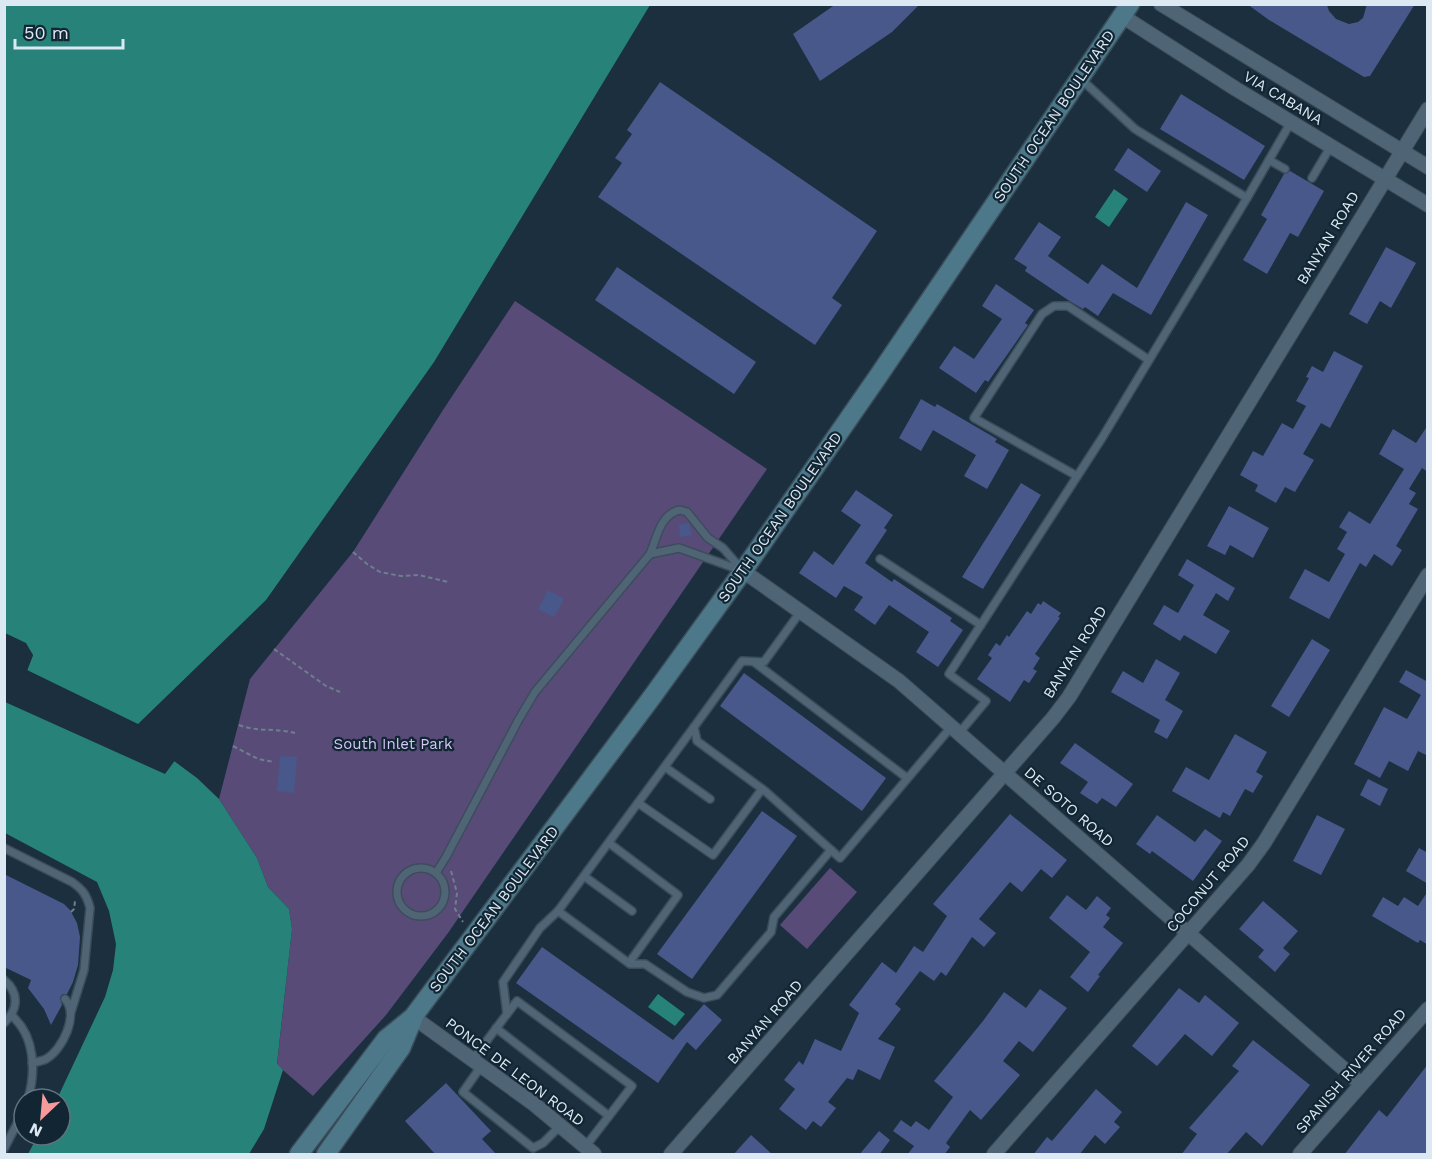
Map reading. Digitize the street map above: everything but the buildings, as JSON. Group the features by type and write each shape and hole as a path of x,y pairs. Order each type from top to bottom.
{"main road":[{"name":"SOUTH OCEAN BOULEVARD","path":"299,1155 386,1039 413,1017 645,707 879,375 1126,10"},
{"name":"SOUTH OCEAN BOULEVARD","path":"326,1155 401,1048 413,1017"}],"street":[{"name":"VIA CABANA","path":"1161,4 1428,166"},
{"name":"VIA CABANA","path":"1126,10 1291,122 1428,205"},
{"name":"BANYAN ROAD","path":"671,1155 1069,697 1428,109"},
{"name":"DE SOTO ROAD","path":"743,571 886,671 956,729 1361,1084"},
{"name":"COCONUT ROAD","path":"994,1155 1248,865 1264,843 1428,575"},
{"name":"SPANISH RIVER ROAD","path":"1300,1155 1428,1009"},
{"name":"PONCE DE LEON ROAD","path":"413,1017 561,1125 590,1151"}],"lane":[{"path":"1080,78 1135,129 1247,198"},
{"path":"694,727 697,741 762,789 840,858 907,778 986,701 949,674 1149,360 1291,122"},
{"path":"1311,178 1331,146"},
{"path":"1269,160 1285,169"},
{"path":"1077,476 974,418 1042,314 1054,306 1068,306 1149,360"},
{"path":"436,873 513,729 536,692 650,554 664,518 671,512 680,510 687,512 708,538 723,548 743,571"},
{"path":"650,554 679,548 743,571"},
{"path":"880,559 981,625"},
{"path":"507,1014 503,982 540,928 558,911 742,661 765,662 801,611"},
{"path":"754,662 907,778"},
{"path":"665,767 710,799"},
{"path":"638,804 713,855 762,789"},
{"path":"609,843 678,895 629,963"},
{"path":"4,848 81,888 88,898 90,908 84,970 70,1021 56,1050 45,1060 32,1063"},
{"path":"558,911 629,963 645,964 687,992 704,998 717,995 771,932 774,916 831,850"},
{"path":"417,868 427,868 436,873 445,888 442,904 428,915 419,916 410,913 402,906 398,897 397,887 401,878 408,871 417,868"},
{"path":"584,876 632,911"},
{"path":"4,980 13,989 16,998 16,1008 12,1016 4,1023"},
{"path":"65,999 71,1012"},
{"path":"561,1125 543,1143 532,1148 463,1092 496,1028 517,1001 632,1086 609,1116 590,1151"},
{"path":"12,1016 26,1032 32,1063 29,1087"},
{"path":"496,1028 609,1116"},
{"path":"4,1149 12,1133"}],"path":[{"path":"353,552 380,572 400,576 419,575 448,582"},
{"path":"274,649 326,686 340,692"},
{"path":"238,725 258,731 270,729 295,733"},
{"path":"234,746 258,759 274,762"},
{"path":"446,857 456,886 457,915 473,936"},
{"path":"72,912 75,897"}],"green space":[{"name":"South Inlet Park","path":"515,301 767,469 448,933 386,1015 313,1096 277,1065 292,929 289,909 268,887 257,858 219,799 250,679 353,552"},
{"path":"830,868 857,892 807,949 780,925"}],"shaded area":[{"path":"4,5 650,5 434,362 266,600 138,724 27,670 33,655 5,641"},
{"path":"1114,189 1128,199 1109,227 1095,217"},
{"path":"5,687 146,754 174,761 197,778 219,799 257,858 268,887 289,909 292,929 277,1064 283,1070 264,1129 249,1154 28,1154 32,1147 72,1147 72,1087 63,1087 105,997 113,970 116,944 109,911 97,882 5,833"},
{"path":"658,994 685,1014 675,1026 648,1007"}],"pier":[{"path":"5,633 26,643 33,655 27,671 140,726 136,727 25,673 29,656 4,645"},
{"path":"4,684 147,751 176,759 165,774 5,702"}]}
